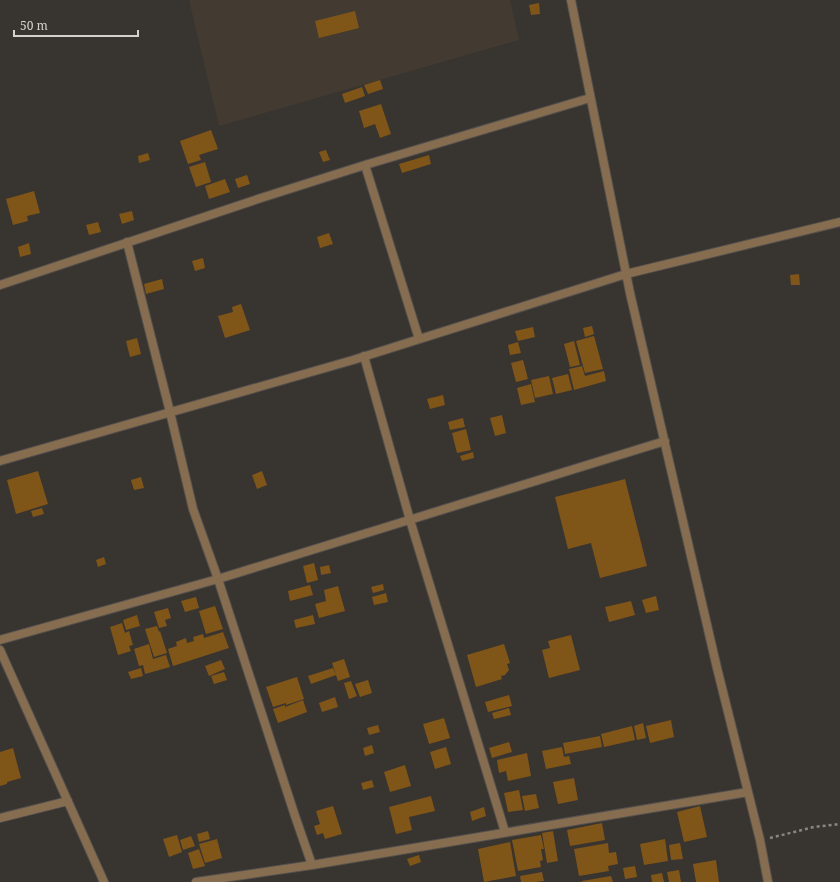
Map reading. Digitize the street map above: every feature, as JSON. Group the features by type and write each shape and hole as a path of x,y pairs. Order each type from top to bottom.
{"street":[{"path":"571,0 626,274 717,668 760,840 768,882"},
{"path":"0,285 126,242 365,165 590,98"},
{"path":"365,165 419,339"},
{"path":"0,461 364,356 626,274 840,222"},
{"path":"126,242 170,412 193,509 218,579 294,816 312,865"},
{"path":"364,356 410,520 505,832"},
{"path":"0,640 218,579 665,441"},
{"path":"0,650 104,882"},
{"path":"196,882 312,865 748,792"},
{"path":"0,818 68,801"}],"path":[{"path":"760,840 814,827 840,824"}],"shaded area":[{"path":"189,0 510,0 519,40 219,126"}],"building":[{"path":"539,3 540,14 531,15 529,5"},
{"path":"355,11 359,28 319,38 315,21"},
{"path":"380,80 383,89 368,94 364,85"},
{"path":"362,87 365,96 345,103 342,94"},
{"path":"381,104 391,134 380,138 375,124 364,128 359,111"},
{"path":"211,130 218,149 199,155 201,160 188,164 180,141"},
{"path":"326,150 330,160 323,162 319,152"},
{"path":"148,153 150,160 139,163 138,156"},
{"path":"429,155 431,164 402,173 399,164"},
{"path":"205,162 211,182 196,187 189,167"},
{"path":"247,175 250,184 238,188 235,179"},
{"path":"225,179 230,192 209,199 205,186"},
{"path":"34,191 40,213 27,216 28,221 13,225 6,199"},
{"path":"132,211 134,220 122,224 119,214"},
{"path":"98,222 101,232 89,235 86,225"},
{"path":"329,233 333,244 320,248 317,237"},
{"path":"29,243 31,254 20,257 18,247"},
{"path":"203,258 205,268 195,271 192,261"},
{"path":"799,274 800,285 791,285 790,275"},
{"path":"162,279 164,289 146,294 144,284"},
{"path":"241,304 250,330 225,338 218,316 233,312 232,307"},
{"path":"592,326 594,334 585,337 583,328"},
{"path":"533,327 535,337 518,341 515,331"},
{"path":"594,336 603,369 585,373 576,341"},
{"path":"137,338 141,354 130,357 126,341"},
{"path":"574,341 580,365 570,367 564,344"},
{"path":"518,342 521,353 510,355 508,345"},
{"path":"523,360 528,379 516,382 511,363"},
{"path":"582,366 585,376 604,371 606,381 574,390 569,369"},
{"path":"568,374 572,390 556,394 552,378"},
{"path":"549,376 553,394 535,398 531,380"},
{"path":"531,384 535,402 521,405 517,388"},
{"path":"443,395 445,405 430,409 427,399"},
{"path":"502,415 506,433 495,436 490,418"},
{"path":"463,418 465,427 450,430 448,422"},
{"path":"466,429 471,450 457,453 452,433"},
{"path":"473,452 474,458 462,461 460,456"},
{"path":"38,471 48,504 16,514 7,480"},
{"path":"262,471 267,485 257,489 252,475"},
{"path":"141,477 144,488 134,490 131,480"},
{"path":"625,479 647,566 600,578 591,543 568,549 555,497"},
{"path":"42,508 44,514 33,517 31,511"},
{"path":"104,557 106,564 98,567 96,560"},
{"path":"314,563 318,580 307,583 303,566"},
{"path":"329,565 331,573 321,575 320,567"},
{"path":"383,584 384,590 373,593 371,587"},
{"path":"310,585 313,595 290,601 288,591"},
{"path":"338,586 345,611 319,618 315,604 326,601 324,590"},
{"path":"386,593 388,602 374,605 372,597"},
{"path":"656,596 659,610 646,613 642,600"},
{"path":"196,597 199,608 185,612 181,601"},
{"path":"631,601 635,615 609,622 605,607"},
{"path":"215,606 223,629 206,634 199,611"},
{"path":"168,608 171,618 165,620 167,626 159,628 154,612"},
{"path":"137,615 140,626 126,630 123,620"},
{"path":"313,615 315,624 296,628 294,620"},
{"path":"122,623 125,633 129,631 133,645 129,646 131,651 118,655 110,627"},
{"path":"157,626 167,653 154,657 145,629"},
{"path":"223,632 229,648 173,666 168,649 177,646 176,642 186,638 187,643 194,641 193,637 203,634 204,638"},
{"path":"571,635 580,670 549,678 542,650 550,648 548,641"},
{"path":"149,644 153,659 166,655 170,667 145,674 143,665 139,666 134,649"},
{"path":"504,644 510,663 507,664 509,670 505,675 501,676 502,679 476,687 467,655"},
{"path":"344,659 350,677 338,681 332,663"},
{"path":"221,660 225,669 209,676 205,666"},
{"path":"141,668 143,676 131,679 128,672"},
{"path":"333,668 336,675 311,684 308,676"},
{"path":"224,672 227,680 214,684 211,676"},
{"path":"297,677 304,699 286,705 286,703 273,707 266,687"},
{"path":"368,680 372,693 360,697 355,684"},
{"path":"351,681 357,696 349,699 344,683"},
{"path":"509,695 512,706 488,712 485,702"},
{"path":"335,697 338,707 322,712 319,703"},
{"path":"303,700 307,712 278,723 273,709 285,705 285,707"},
{"path":"509,708 511,715 494,719 492,713"},
{"path":"444,718 450,738 429,744 423,724"},
{"path":"671,720 674,737 650,743 646,726"},
{"path":"643,723 646,738 637,740 634,726"},
{"path":"378,725 380,732 369,735 367,728"},
{"path":"632,726 635,740 604,747 601,734"},
{"path":"600,736 602,747 565,754 563,743"},
{"path":"509,742 512,752 492,758 489,748"},
{"path":"372,745 374,753 365,756 363,748"},
{"path":"446,747 451,764 435,769 430,752"},
{"path":"562,747 564,757 569,756 571,764 546,769 542,751"},
{"path":"13,748 21,778 7,782 7,784 0,786 0,752"},
{"path":"527,753 531,776 508,781 506,771 499,773 497,760"},
{"path":"405,765 411,786 390,792 384,772"},
{"path":"574,778 578,800 558,804 553,782"},
{"path":"372,780 374,787 363,790 361,783"},
{"path":"519,790 523,810 508,812 504,793"},
{"path":"536,794 539,808 525,811 522,796"},
{"path":"431,796 435,811 409,817 412,830 396,834 389,807"},
{"path":"333,806 342,834 325,839 323,833 317,835 314,826 320,824 316,811"},
{"path":"700,806 707,837 684,842 677,812"},
{"path":"484,807 486,816 472,821 470,812"},
{"path":"602,823 605,840 570,846 567,830"},
{"path":"208,831 210,839 199,842 197,834"},
{"path":"553,831 558,861 547,863 542,833"},
{"path":"177,835 182,852 169,857 163,839"},
{"path":"541,835 544,849 541,849 543,860 540,861 541,867 518,871 512,840"},
{"path":"191,836 195,846 183,850 180,840"},
{"path":"217,839 222,858 205,863 199,844"},
{"path":"665,839 668,861 644,865 640,844"},
{"path":"510,842 516,876 484,882 478,849"},
{"path":"608,843 609,853 616,852 618,864 608,866 609,871 579,876 574,849"},
{"path":"680,843 683,859 671,860 669,845"},
{"path":"199,849 205,866 193,869 188,853"},
{"path":"419,855 421,862 410,866 407,859"},
{"path":"716,860 719,882 696,882 693,864"},
{"path":"635,866 637,877 625,879 623,868"},
{"path":"679,870 681,882 669,882 667,872"},
{"path":"542,872 544,881 521,882 520,876"},
{"path":"662,873 664,882 652,882 651,875"},
{"path":"611,876 613,882 582,882 582,881"}]}
